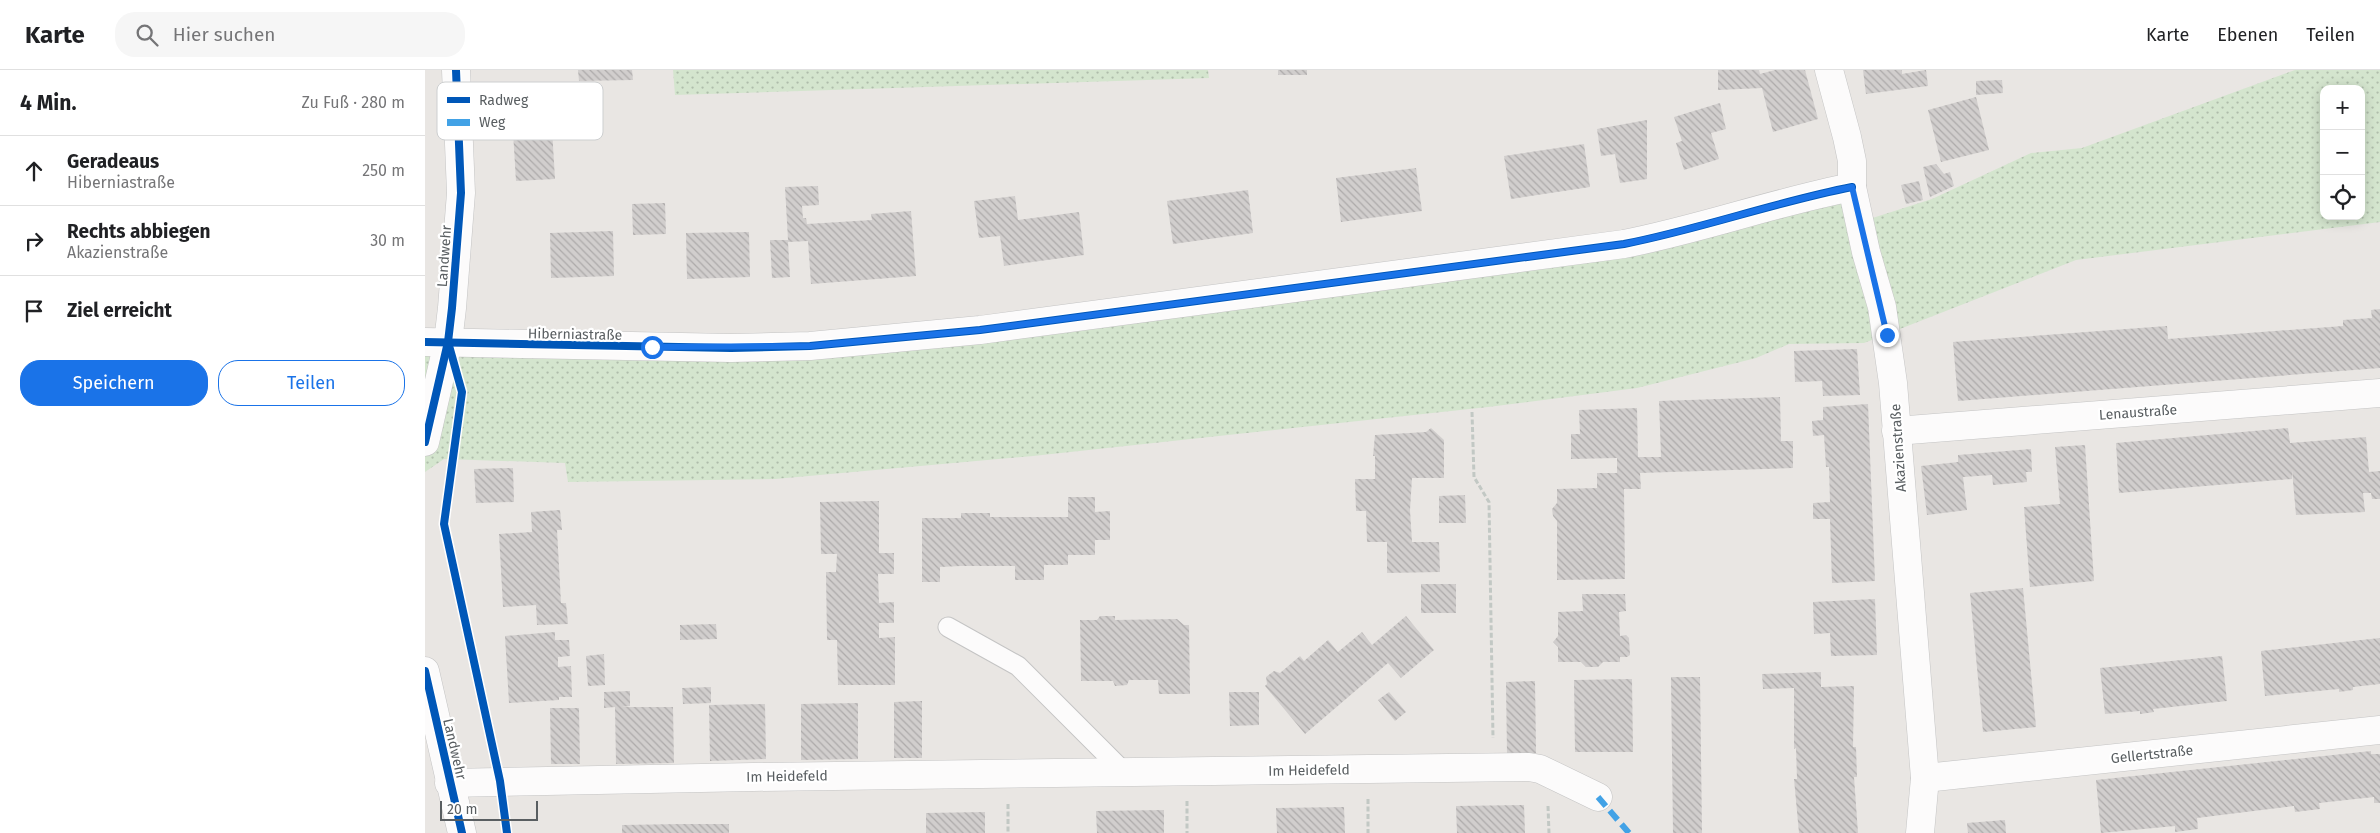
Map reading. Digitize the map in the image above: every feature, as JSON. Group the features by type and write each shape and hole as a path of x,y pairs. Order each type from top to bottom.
{"street":[{"name":"Akazienstraße","path":"1829,70 1852,161 1852,187 1883,316 1893,382 1925,778 1920,833"},
{"name":"Landwehr","path":"425,442 437,342 461,193 459,140"},
{"name":"Hiberniastraße","path":"437,342 494,345 731,348 810,346 980,330 1624,244 1670,235 1824,192 1852,187"},
{"name":"Lenaustraße","path":"1896,431 2380,393"},
{"name":"Landwehr","path":"425,671 449,784 462,833"},
{"name":"Gellertstraße","path":"1925,778 2380,730"},
{"name":"Im Heidefeld","path":"449,784 753,777 1529,767 1540,769 1598,797"}],"lane":[{"path":"948,627 1018,666 1125,773"}],"path":[{"path":"1472,412 1475,477 1489,502 1494,768"}],"green space":[{"path":"673,70 1208,70 1209,78 675,95"},
{"path":"2295,70 2380,70 2380,222 2076,260 1864,343 1789,344 1756,358 1637,388 1488,407 1033,456 775,479 568,482 565,463 444,459 425,472 425,342 731,348 1484,262 1852,187 1860,222 1932,199 2031,153 2082,148"}],"building":[{"path":"578,70 632,70 633,80 579,81"},
{"path":"1278,70 1307,70 1307,75 1278,75"},
{"path":"1718,70 1759,70 1760,74 1775,70 1805,70 1818,119 1773,132 1762,88 1718,90"},
{"path":"1863,70 1902,70 1902,74 1926,70 1928,86 1866,94"},
{"path":"2002,80 2003,93 1976,95 1976,81"},
{"path":"1976,97 1989,150 1941,162 1928,110"},
{"path":"1720,103 1726,129 1711,133 1719,159 1684,170 1676,143 1682,141 1674,117"},
{"path":"1647,120 1647,179 1620,183 1615,154 1601,156 1597,129"},
{"path":"514,140 553,140 555,179 516,181"},
{"path":"1584,144 1590,187 1511,199 1504,156"},
{"path":"1936,164 1944,174 1950,172 1954,186 1930,197 1923,167"},
{"path":"1416,168 1422,211 1341,222 1336,178"},
{"path":"1919,181 1923,200 1906,204 1901,185"},
{"path":"818,186 819,205 802,206 803,218 806,218 807,224 872,220 871,214 911,211 916,276 811,284 808,241 788,242 790,277 772,278 770,240 788,240 785,187"},
{"path":"1248,190 1253,233 1173,244 1167,201"},
{"path":"1015,196 1018,220 1079,212 1084,255 1004,266 1000,236 979,238 974,201"},
{"path":"665,203 666,234 633,235 632,204"},
{"path":"613,231 614,276 551,278 550,233"},
{"path":"749,232 750,277 687,279 686,233"},
{"path":"2380,309 2380,368 1958,401 1953,342 2167,326 2168,339 2343,326 2343,320 2372,318 2371,310"},
{"path":"1857,349 1860,395 1823,396 1822,381 1795,382 1794,351"},
{"path":"1780,397 1781,441 1793,441 1793,468 1640,473 1641,489 1624,489 1625,579 1557,580 1557,521 1553,516 1552,509 1557,503 1557,489 1597,488 1597,473 1617,473 1617,458 1571,459 1571,434 1580,434 1579,410 1637,408 1638,457 1661,457 1659,401"},
{"path":"1868,404 1875,581 1832,583 1830,519 1813,519 1813,503 1830,502 1829,467 1826,467 1824,435 1813,436 1812,421 1823,420 1823,407"},
{"path":"1431,428 1444,440 1444,478 1412,478 1410,510 1412,542 1439,542 1440,572 1387,573 1387,542 1367,542 1366,511 1356,511 1355,479 1375,479 1375,456 1373,456 1375,435 1426,432"},
{"path":"2288,428 2290,443 2366,437 2369,472 2380,471 2380,499 2372,499 2371,493 2363,493 2365,512 2296,515 2292,470 2292,479 2119,493 2116,443"},
{"path":"2085,445 2094,581 2030,587 2024,507 2060,504 2055,447"},
{"path":"2031,449 2032,472 2026,472 2027,482 1993,485 1992,475 1963,477 1967,510 1927,515 1921,466 1958,462 1958,455"},
{"path":"513,468 514,502 476,503 474,469"},
{"path":"1465,495 1466,523 1439,523 1439,496"},
{"path":"1068,497 1095,497 1095,512 1110,511 1110,540 1095,540 1095,555 1068,555 1068,565 1044,565 1044,580 1015,580 1015,566 961,566 940,567 940,582 922,582 922,518 961,518 961,513 990,513 990,517 1068,517"},
{"path":"879,501 879,553 894,553 894,574 878,574 879,603 894,602 894,623 879,623 879,638 895,637 895,685 838,685 837,640 827,640 826,572 836,572 837,554 821,554 820,502"},
{"path":"560,510 562,530 557,530 561,603 566,603 568,624 537,625 536,605 503,607 499,534 532,532 531,512"},
{"path":"1421,584 1456,584 1456,613 1421,613"},
{"path":"2023,588 2036,727 1983,732 1970,593"},
{"path":"1582,594 1625,594 1626,611 1619,612 1620,636 1626,635 1629,638 1630,655 1620,657 1620,662 1603,662 1598,667 1586,667 1581,662 1558,662 1558,647 1553,642 1558,636 1558,612 1583,611"},
{"path":"1875,599 1877,655 1831,656 1830,633 1814,634 1813,602"},
{"path":"1100,616 1115,616 1115,620 1177,619 1184,625 1189,625 1190,694 1159,694 1158,680 1129,680 1127,685 1115,686 1113,681 1081,681 1080,620 1097,620"},
{"path":"1406,616 1434,650 1401,678 1388,663 1305,734 1265,686 1267,684 1266,677 1274,671 1280,673 1300,656 1304,661 1328,640 1338,652 1362,632 1372,645"},
{"path":"716,624 717,639 680,640 680,625"},
{"path":"555,632 555,640 569,640 570,656 558,657 558,667 571,666 572,697 559,697 559,700 509,703 505,636"},
{"path":"2380,638 2380,684 2353,687 2353,690 2339,692 2339,689 2265,696 2261,651"},
{"path":"604,654 605,685 588,686 586,656"},
{"path":"2222,656 2227,701 2153,709 2154,712 2140,714 2140,711 2105,714 2100,668"},
{"path":"1821,672 1821,687 1854,686 1853,747 1856,747 1857,777 1854,777 1858,833 1799,833 1794,779 1797,779 1796,748 1794,749 1794,688 1763,689 1762,674"},
{"path":"1671,677 1700,677 1702,833 1673,833"},
{"path":"1632,679 1633,752 1575,752 1574,680"},
{"path":"1535,681 1536,753 1507,754 1506,682"},
{"path":"711,687 711,703 683,704 682,688"},
{"path":"630,691 630,706 622,707 673,707 674,763 616,764 615,707 604,708 604,692"},
{"path":"1229,692 1259,692 1259,725 1230,726"},
{"path":"1389,692 1406,712 1395,721 1378,700"},
{"path":"922,701 922,758 894,758 894,702"},
{"path":"858,703 858,759 801,760 801,704"},
{"path":"765,704 766,759 710,761 709,705"},
{"path":"550,708 579,708 580,764 551,764"},
{"path":"2371,751 2371,754 2380,754 2380,803 2374,803 2374,797 2319,803 2320,809 2295,812 2294,806 2197,818 2198,829 2175,832 2175,826 2101,833 2096,780"},
{"path":"1524,805 1525,833 1457,833 1456,806"},
{"path":"1344,807 1345,833 1277,833 1276,808"},
{"path":"1164,810 1164,833 1097,833 1096,811"},
{"path":"985,812 985,833 926,833 926,813"},
{"path":"2005,820 2006,833 1968,833 1967,823"},
{"path":"729,824 729,833 622,833 622,825"}],"marked path":[{"path":"1598,797 1629,833"}],"cycle path":[{"path":"456,70 456,82"},
{"path":"425,442 448,342 452,308 461,193 459,140"},
{"path":"425,342 731,348 810,346 980,330 1624,244 1852,187"},
{"path":"448,342 462,392 444,524 500,781 507,833"},
{"path":"425,671 462,833"}],"route":[{"path":"652,347 810,346 980,330 1624,244 1670,235 1824,192 1852,187 1866,252 1882,307 1887,335"}]}
